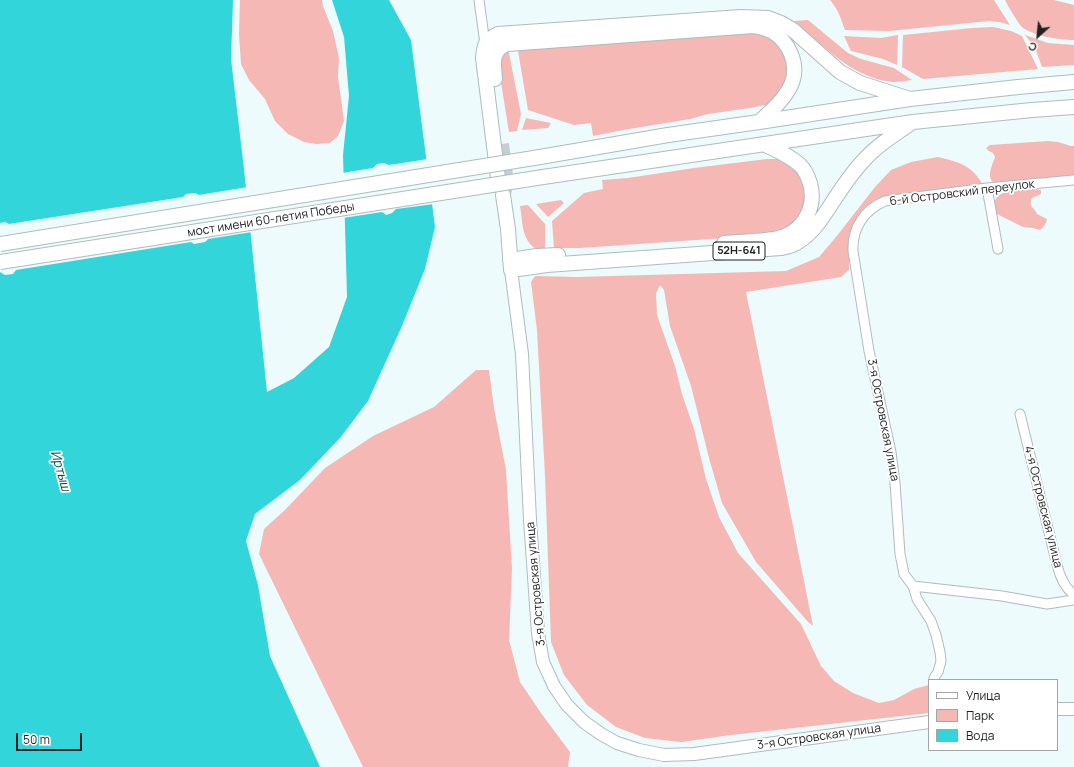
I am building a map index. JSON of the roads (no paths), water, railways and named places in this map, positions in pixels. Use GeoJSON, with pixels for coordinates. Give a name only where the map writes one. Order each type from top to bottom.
{"type":"FeatureCollection","features":[{"type":"Feature","properties":{"kind":"main road"},"geometry":{"type":"LineString","coordinates":[[511,265],[483,58],[485,44],[490,37],[498,34],[741,16],[768,18],[782,23],[793,30],[840,72],[860,83],[910,99]]}},
{"type":"Feature","properties":{"kind":"main road"},"geometry":{"type":"LineString","coordinates":[[502,144],[493,61],[498,50],[507,44],[753,26],[763,28],[780,37],[787,46],[792,56],[794,74],[792,83],[786,95],[776,107],[759,122]]}},
{"type":"Feature","properties":{"kind":"main road","name":"мост имени 60-летия Победы"},"geometry":{"type":"LineString","coordinates":[[0,244],[668,135],[910,99],[1018,86],[1074,82]]}},
{"type":"Feature","properties":{"kind":"main road","name":"мост имени 60-летия Победы"},"geometry":{"type":"LineString","coordinates":[[0,262],[543,177],[913,122],[1074,107]]}},
{"type":"Feature","properties":{"kind":"main road","name":"52Н-641"},"geometry":{"type":"LineString","coordinates":[[511,265],[547,265],[781,248],[790,246],[798,243],[815,227],[852,174],[866,158],[913,122]]}},
{"type":"Feature","properties":{"kind":"main road","name":"52Н-641"},"geometry":{"type":"LineString","coordinates":[[511,265],[537,256],[766,239],[783,236],[793,232],[801,225],[808,215],[812,202],[812,189],[808,176],[801,166],[785,154],[763,144]]}},
{"type":"Feature","properties":{"kind":"main road","name":"3-я Островская улица"},"geometry":{"type":"LineString","coordinates":[[511,265],[522,354],[538,633],[543,662],[554,686],[567,705],[584,722],[617,743],[639,750],[664,755],[694,754],[928,722]]}},
{"type":"Feature","properties":{"kind":"main road"},"geometry":{"type":"LineString","coordinates":[[1058,709],[1074,709]]}},
{"type":"Feature","properties":{"kind":"street"},"geometry":{"type":"LineString","coordinates":[[479,0],[485,44]]}},
{"type":"Feature","properties":{"kind":"street","name":"6-й Островский переулок"},"geometry":{"type":"LineString","coordinates":[[858,225],[866,214],[878,204],[885,201],[987,188],[1074,180]]}},
{"type":"Feature","properties":{"kind":"street"},"geometry":{"type":"LineString","coordinates":[[987,188],[998,249]]}},
{"type":"Feature","properties":{"kind":"street","name":"3-я Островская улица"},"geometry":{"type":"LineString","coordinates":[[858,225],[853,240],[853,251],[869,351],[891,452],[895,482],[900,554],[904,574],[913,586],[917,599],[931,621],[936,635],[941,661],[938,672],[934,678]]}},
{"type":"Feature","properties":{"kind":"street","name":"4-я Островская улица"},"geometry":{"type":"LineString","coordinates":[[1020,414],[1061,580],[1074,595]]}},
{"type":"Feature","properties":{"kind":"street"},"geometry":{"type":"LineString","coordinates":[[913,586],[1002,596],[1047,604],[1074,600]]}},
{"type":"Feature","properties":{"kind":"water","name":"Иртыш"},"geometry":{"type":"Polygon","coordinates":[[[0,0],[233,0],[231,59],[267,392],[294,378],[329,347],[347,297],[343,155],[349,96],[344,37],[332,0],[389,0],[411,40],[435,227],[425,269],[402,326],[368,401],[340,438],[300,480],[255,514],[246,541],[258,585],[270,656],[320,767],[0,767],[0,0]]]}},
{"type":"Feature","properties":{"kind":"tunnel"},"geometry":{"type":"LineString","coordinates":[[502,144],[507,183],[504,193]]}}]}
